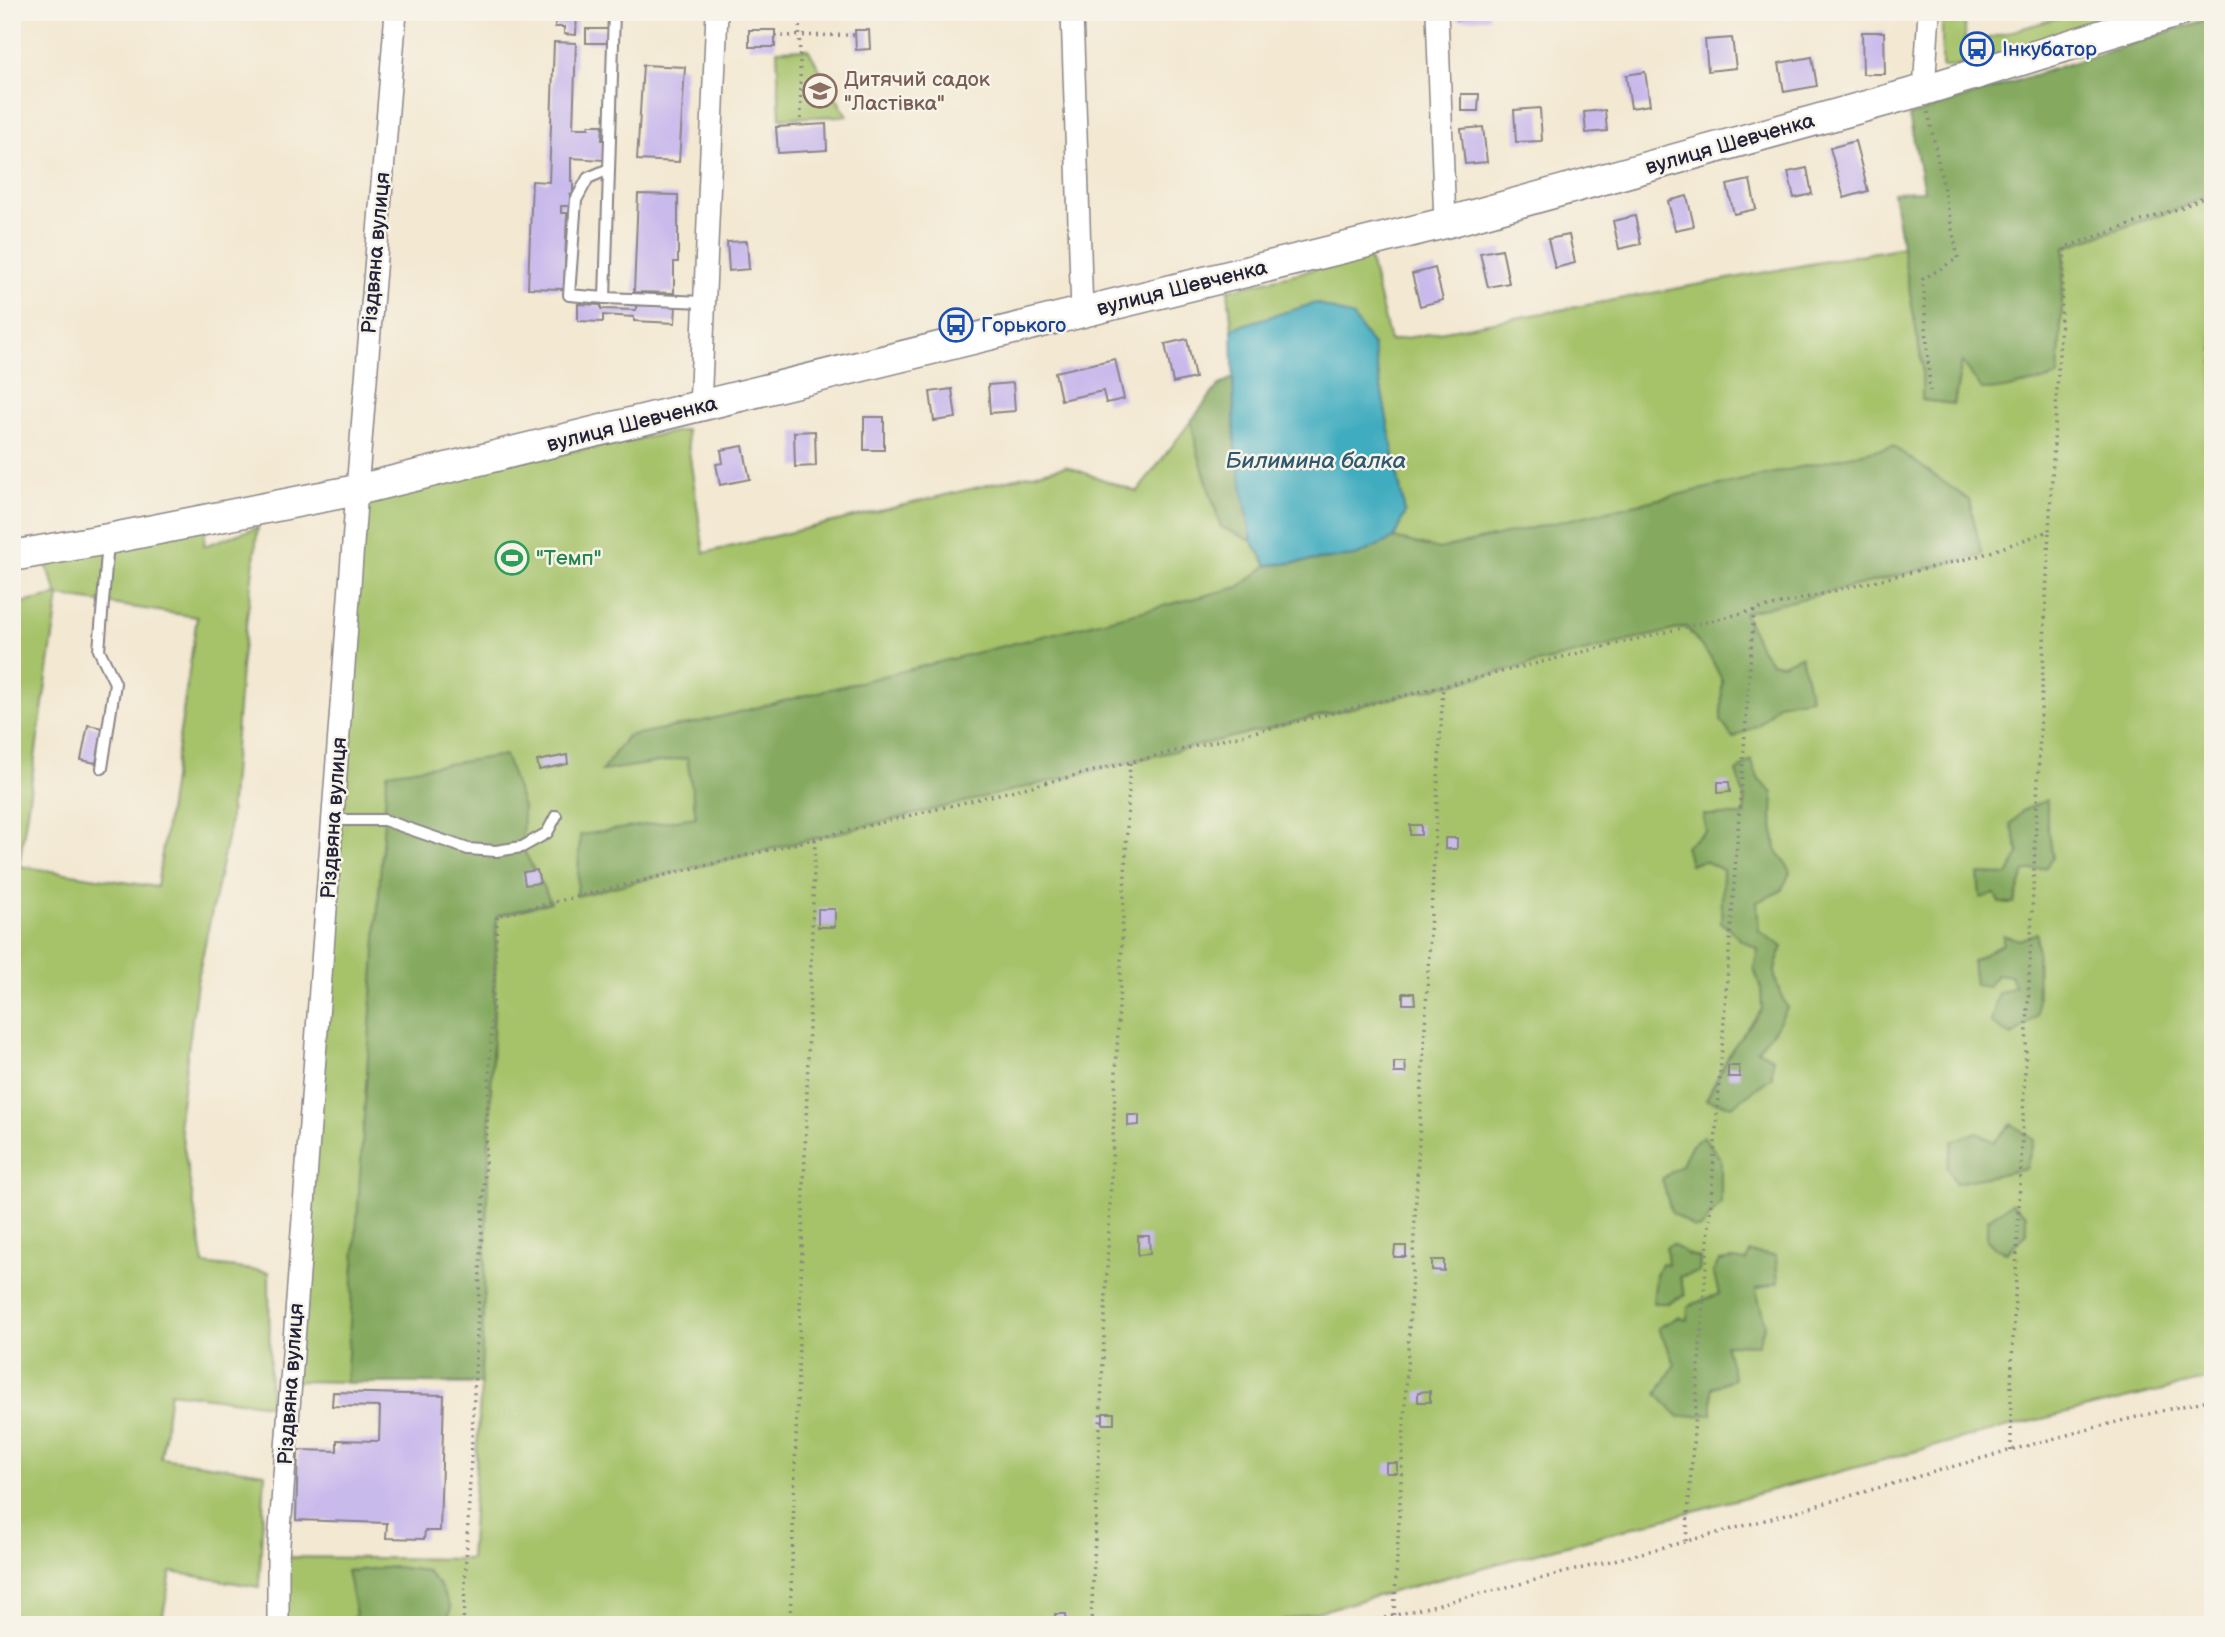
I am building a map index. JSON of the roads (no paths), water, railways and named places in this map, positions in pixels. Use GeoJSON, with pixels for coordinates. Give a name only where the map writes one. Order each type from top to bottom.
{"type":"FeatureCollection","features":[{"type":"Feature","properties":{"kind":"street","name":"Різдвяна вулиця"},"geometry":{"type":"LineString","coordinates":[[278,1625],[279,1543],[357,490],[396,12]]}},
{"type":"Feature","properties":{"kind":"street"},"geometry":{"type":"LineString","coordinates":[[700,408],[717,12]]}},
{"type":"Feature","properties":{"kind":"street"},"geometry":{"type":"LineString","coordinates":[[1072,12],[1082,313]]}},
{"type":"Feature","properties":{"kind":"street"},"geometry":{"type":"LineString","coordinates":[[1437,12],[1445,223]]}},
{"type":"Feature","properties":{"kind":"street"},"geometry":{"type":"LineString","coordinates":[[1924,90],[1929,12]]}},
{"type":"Feature","properties":{"kind":"street","name":"вулиця Шевченка"},"geometry":{"type":"LineString","coordinates":[[12,556],[357,490],[700,408],[1445,223],[1924,90],[2177,12]]}},
{"type":"Feature","properties":{"kind":"lane"},"geometry":{"type":"LineString","coordinates":[[605,298],[614,12]]}},
{"type":"Feature","properties":{"kind":"lane"},"geometry":{"type":"LineString","coordinates":[[609,169],[589,177],[576,200],[569,295],[704,302]]}},
{"type":"Feature","properties":{"kind":"lane"},"geometry":{"type":"LineString","coordinates":[[102,768],[115,683],[99,650],[108,539]]}},
{"type":"Feature","properties":{"kind":"lane"},"geometry":{"type":"LineString","coordinates":[[334,820],[384,820],[468,849],[496,851],[522,847],[547,833],[556,816]]}},
{"type":"Feature","properties":{"kind":"water","name":"Билимина балка"},"geometry":{"type":"Polygon","coordinates":[[[1316,303],[1353,317],[1373,346],[1405,513],[1394,538],[1356,556],[1267,565],[1252,541],[1235,444],[1232,328],[1316,303]]]}},
{"type":"Feature","properties":{"kind":"place","name":"Інкубатор"},"geometry":{"type":"Point","coordinates":[1977,49]}},
{"type":"Feature","properties":{"kind":"place","name":"Дитячий садок \"Ластівка\""},"geometry":{"type":"Point","coordinates":[820,91]}},
{"type":"Feature","properties":{"kind":"place","name":"Горького"},"geometry":{"type":"Point","coordinates":[956,325]}},
{"type":"Feature","properties":{"kind":"place","name":"\"Темп\""},"geometry":{"type":"Point","coordinates":[512,558]}}]}
